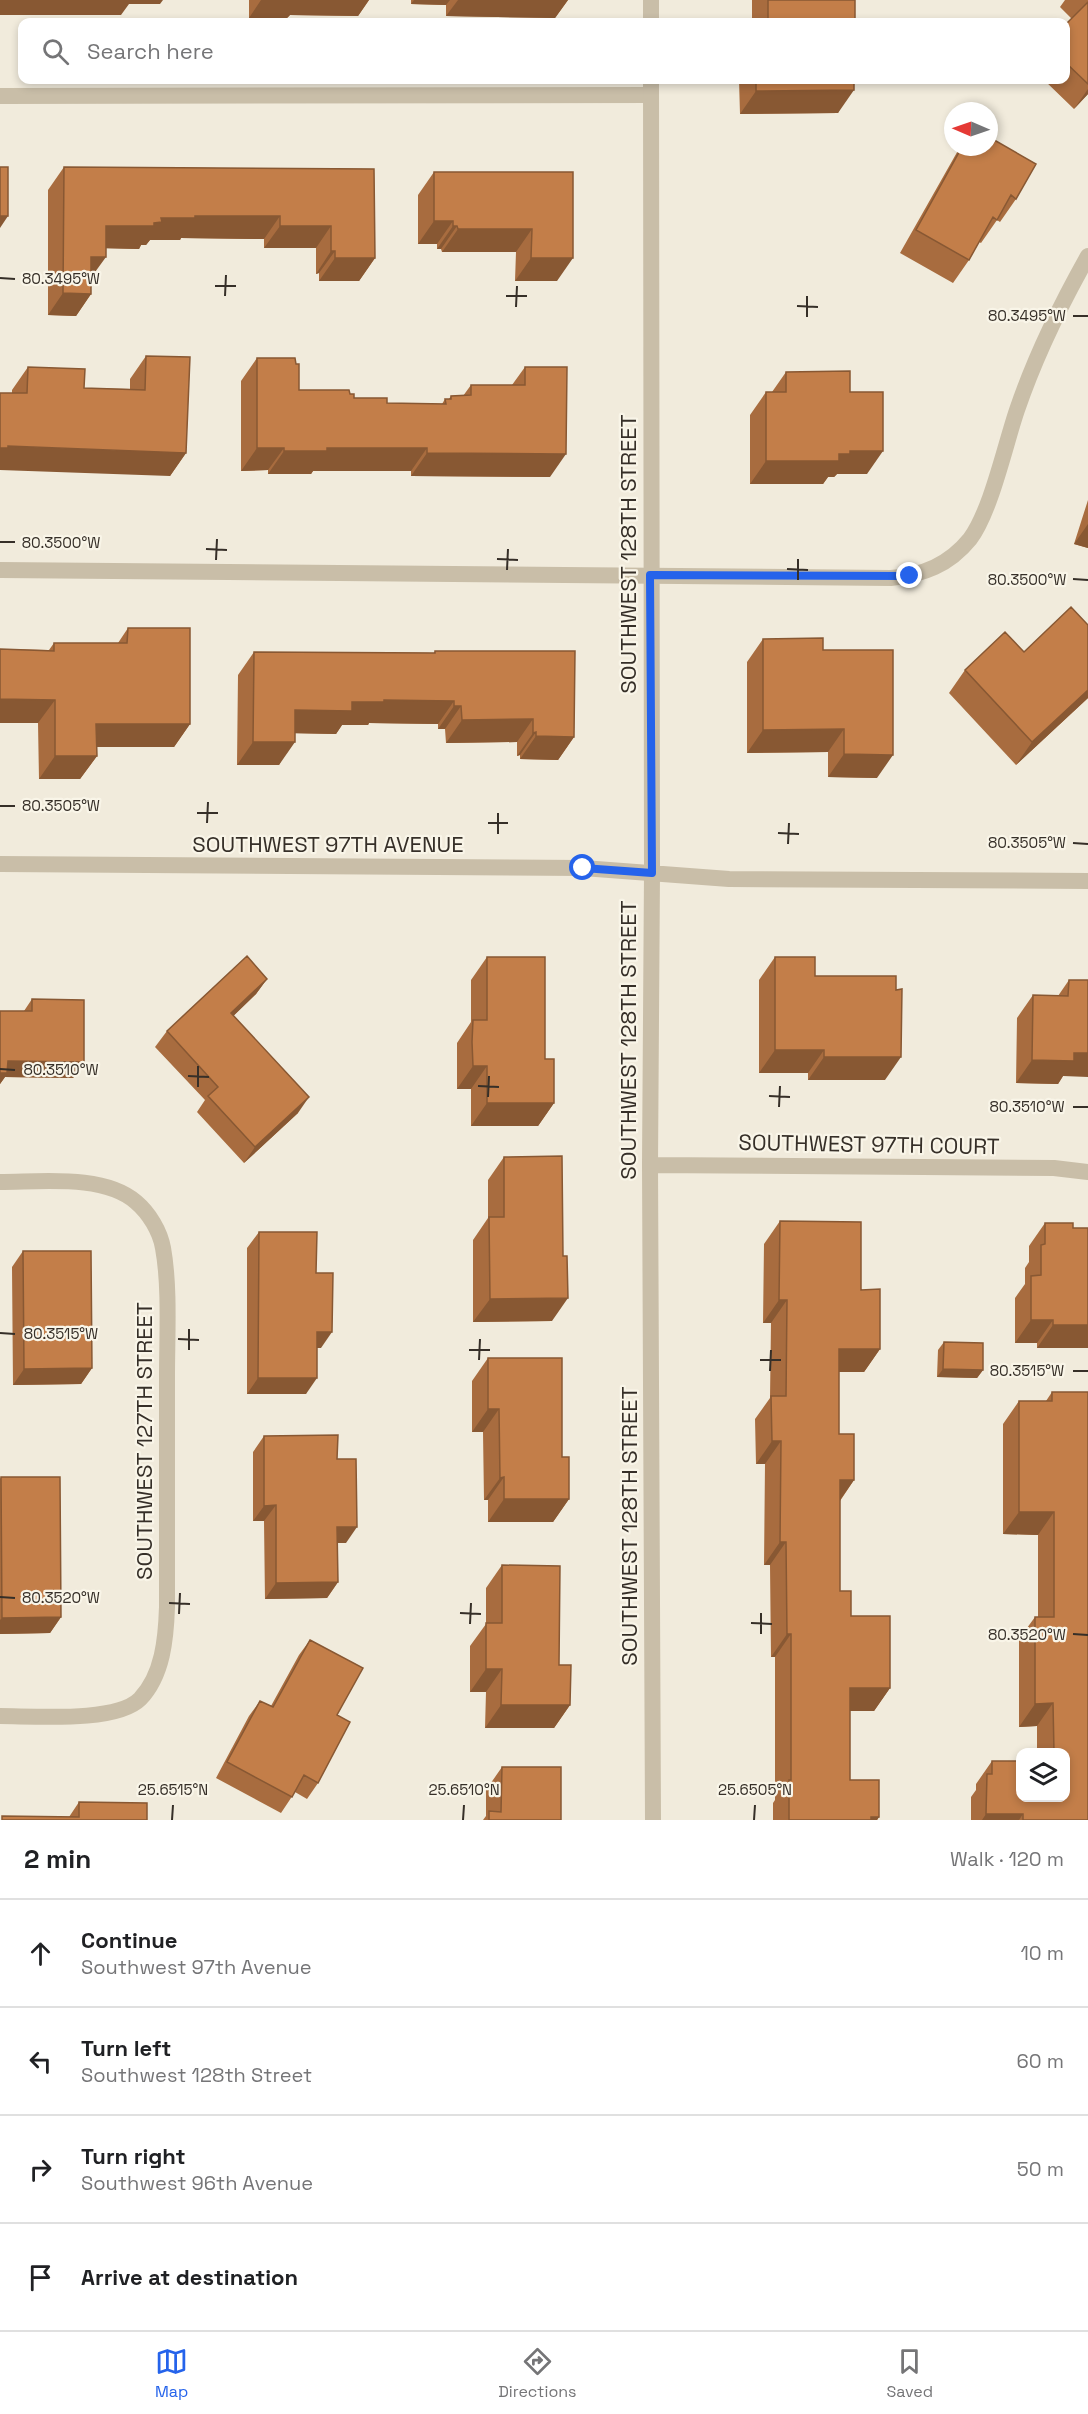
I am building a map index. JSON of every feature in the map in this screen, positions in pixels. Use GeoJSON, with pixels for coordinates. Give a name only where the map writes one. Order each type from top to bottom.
{"type":"FeatureCollection","features":[{"type":"Feature","properties":{"kind":"street"},"geometry":{"type":"LineString","coordinates":[[651,0],[651,18]]}},
{"type":"Feature","properties":{"kind":"street"},"geometry":{"type":"LineString","coordinates":[[0,96],[651,87]]}},
{"type":"Feature","properties":{"kind":"street","name":"SOUTHWEST 128TH STREET"},"geometry":{"type":"LineString","coordinates":[[651,87],[650,1165],[653,1820]]}},
{"type":"Feature","properties":{"kind":"street"},"geometry":{"type":"LineString","coordinates":[[0,570],[910,576],[942,564],[958,552],[971,537],[983,514],[1018,407],[1042,350],[1088,256]]}},
{"type":"Feature","properties":{"kind":"street","name":"SOUTHWEST 97TH AVENUE"},"geometry":{"type":"LineString","coordinates":[[0,864],[583,868],[729,879],[1088,881]]}},
{"type":"Feature","properties":{"kind":"street","name":"SOUTHWEST 97TH COURT"},"geometry":{"type":"LineString","coordinates":[[650,1165],[1054,1168],[1088,1172]]}},
{"type":"Feature","properties":{"kind":"street","name":"SOUTHWEST 127TH STREET"},"geometry":{"type":"LineString","coordinates":[[0,1182],[88,1183],[123,1192],[144,1210],[158,1232],[163,1248],[166,1301],[166,1632],[162,1656],[153,1678],[140,1698],[128,1707],[112,1713],[0,1716]]}},
{"type":"Feature","properties":{"kind":"building"},"geometry":{"type":"Polygon","coordinates":[[[768,0],[855,0],[855,18],[768,18],[768,0]]]}},
{"type":"Feature","properties":{"kind":"building"},"geometry":{"type":"Polygon","coordinates":[[[1088,2],[1088,84],[1070,67],[1070,20],[1088,2]]]}},
{"type":"Feature","properties":{"kind":"building"},"geometry":{"type":"Polygon","coordinates":[[[756,84],[854,84],[854,90],[756,91],[756,84]]]}},
{"type":"Feature","properties":{"kind":"building"},"geometry":{"type":"Polygon","coordinates":[[[998,142],[1036,164],[1016,199],[1011,195],[997,220],[993,217],[969,260],[916,230],[957,156],[998,156],[998,142]]]}},
{"type":"Feature","properties":{"kind":"building"},"geometry":{"type":"Polygon","coordinates":[[[0,167],[8,167],[8,216],[0,216],[0,167]]]}},
{"type":"Feature","properties":{"kind":"building"},"geometry":{"type":"Polygon","coordinates":[[[64,167],[374,169],[375,258],[335,258],[335,251],[331,251],[331,226],[280,226],[280,216],[161,218],[162,222],[154,223],[154,226],[106,226],[106,257],[91,257],[91,294],[63,293],[64,167]]]}},
{"type":"Feature","properties":{"kind":"building"},"geometry":{"type":"Polygon","coordinates":[[[434,172],[573,172],[573,258],[531,258],[532,229],[458,229],[457,226],[453,226],[453,221],[434,221],[434,172]]]}},
{"type":"Feature","properties":{"kind":"building"},"geometry":{"type":"Polygon","coordinates":[[[146,356],[190,357],[186,453],[8,446],[8,448],[0,448],[0,393],[27,393],[28,367],[85,369],[84,388],[145,390],[146,356]]]}},
{"type":"Feature","properties":{"kind":"building"},"geometry":{"type":"Polygon","coordinates":[[[257,358],[295,358],[296,364],[299,364],[299,390],[349,390],[350,394],[354,394],[354,398],[387,398],[387,403],[446,404],[445,399],[451,399],[451,396],[471,395],[471,385],[525,385],[525,367],[567,367],[566,454],[427,453],[427,448],[327,448],[327,451],[284,451],[284,448],[257,448],[257,358]]]}},
{"type":"Feature","properties":{"kind":"building"},"geometry":{"type":"Polygon","coordinates":[[[850,371],[850,392],[883,392],[883,451],[850,451],[850,454],[839,454],[839,461],[766,461],[766,392],[786,392],[786,372],[850,371]]]}},
{"type":"Feature","properties":{"kind":"building"},"geometry":{"type":"Polygon","coordinates":[[[1071,607],[1088,625],[1088,690],[1032,742],[965,670],[1005,632],[1024,652],[1071,607]]]}},
{"type":"Feature","properties":{"kind":"building"},"geometry":{"type":"Polygon","coordinates":[[[128,628],[190,628],[190,724],[96,724],[97,756],[55,756],[55,700],[0,699],[0,649],[54,651],[54,643],[127,643],[128,628]]]}},
{"type":"Feature","properties":{"kind":"building"},"geometry":{"type":"Polygon","coordinates":[[[823,638],[823,650],[893,650],[893,755],[844,754],[844,729],[763,730],[763,639],[823,638]]]}},
{"type":"Feature","properties":{"kind":"building"},"geometry":{"type":"Polygon","coordinates":[[[435,651],[575,651],[574,737],[536,736],[536,732],[533,733],[533,719],[462,720],[461,706],[454,706],[454,701],[384,700],[384,702],[352,702],[352,711],[295,710],[295,742],[253,742],[254,652],[435,653],[435,651]]]}},
{"type":"Feature","properties":{"kind":"building"},"geometry":{"type":"Polygon","coordinates":[[[247,956],[267,979],[231,1013],[309,1097],[255,1147],[208,1096],[218,1087],[167,1031],[247,956]]]}},
{"type":"Feature","properties":{"kind":"building"},"geometry":{"type":"Polygon","coordinates":[[[487,957],[545,957],[545,1059],[554,1059],[554,1103],[487,1103],[487,1066],[473,1066],[472,1042],[473,1020],[487,1020],[487,957]]]}},
{"type":"Feature","properties":{"kind":"building"},"geometry":{"type":"Polygon","coordinates":[[[775,957],[815,957],[815,976],[896,976],[896,990],[902,989],[901,1057],[824,1057],[824,1050],[775,1050],[775,957]]]}},
{"type":"Feature","properties":{"kind":"building"},"geometry":{"type":"Polygon","coordinates":[[[1069,980],[1088,980],[1088,1053],[1074,1053],[1074,1061],[1032,1060],[1033,995],[1068,996],[1069,980]]]}},
{"type":"Feature","properties":{"kind":"building"},"geometry":{"type":"Polygon","coordinates":[[[32,999],[84,1000],[84,1062],[8,1061],[7,1073],[0,1073],[0,1011],[32,1011],[32,999]]]}},
{"type":"Feature","properties":{"kind":"building"},"geometry":{"type":"Polygon","coordinates":[[[562,1156],[563,1256],[567,1256],[568,1298],[490,1299],[489,1217],[504,1217],[504,1157],[562,1156]]]}},
{"type":"Feature","properties":{"kind":"building"},"geometry":{"type":"Polygon","coordinates":[[[780,1221],[861,1222],[861,1290],[880,1289],[880,1349],[839,1349],[839,1434],[854,1434],[854,1480],[840,1480],[840,1591],[851,1591],[851,1616],[890,1616],[890,1688],[850,1688],[850,1780],[879,1780],[879,1817],[871,1817],[871,1820],[789,1820],[791,1634],[787,1634],[786,1542],[780,1542],[781,1441],[772,1441],[771,1396],[786,1396],[787,1300],[779,1300],[780,1221]]]}},
{"type":"Feature","properties":{"kind":"building"},"geometry":{"type":"Polygon","coordinates":[[[1045,1223],[1073,1223],[1073,1228],[1088,1228],[1088,1325],[1053,1325],[1053,1320],[1031,1320],[1031,1276],[1041,1275],[1041,1245],[1045,1244],[1045,1223]]]}},
{"type":"Feature","properties":{"kind":"building"},"geometry":{"type":"Polygon","coordinates":[[[259,1232],[317,1232],[316,1273],[333,1273],[332,1332],[317,1332],[317,1378],[258,1378],[259,1232]]]}},
{"type":"Feature","properties":{"kind":"building"},"geometry":{"type":"Polygon","coordinates":[[[23,1251],[91,1251],[92,1368],[24,1369],[23,1251]]]}},
{"type":"Feature","properties":{"kind":"building"},"geometry":{"type":"Polygon","coordinates":[[[944,1342],[983,1343],[983,1370],[943,1369],[944,1342]]]}},
{"type":"Feature","properties":{"kind":"building"},"geometry":{"type":"Polygon","coordinates":[[[488,1358],[562,1358],[562,1457],[569,1457],[569,1499],[504,1499],[504,1477],[500,1478],[499,1409],[488,1409],[488,1358]]]}},
{"type":"Feature","properties":{"kind":"building"},"geometry":{"type":"Polygon","coordinates":[[[1052,1392],[1088,1392],[1088,1820],[1023,1820],[1023,1814],[986,1814],[987,1774],[992,1774],[992,1761],[1016,1761],[1016,1802],[1070,1802],[1070,1748],[1054,1748],[1053,1703],[1035,1704],[1035,1617],[1054,1617],[1054,1512],[1019,1512],[1019,1401],[1052,1401],[1052,1392]]]}},
{"type":"Feature","properties":{"kind":"building"},"geometry":{"type":"Polygon","coordinates":[[[338,1435],[337,1459],[356,1459],[357,1527],[337,1527],[338,1582],[276,1583],[276,1505],[264,1506],[264,1436],[338,1435]]]}},
{"type":"Feature","properties":{"kind":"building"},"geometry":{"type":"Polygon","coordinates":[[[1,1477],[60,1477],[61,1617],[2,1618],[1,1477]]]}},
{"type":"Feature","properties":{"kind":"building"},"geometry":{"type":"Polygon","coordinates":[[[502,1565],[560,1566],[559,1665],[571,1665],[570,1705],[501,1705],[502,1669],[486,1669],[486,1623],[502,1623],[502,1565]]]}},
{"type":"Feature","properties":{"kind":"building"},"geometry":{"type":"Polygon","coordinates":[[[310,1640],[363,1668],[337,1715],[350,1722],[318,1783],[304,1775],[292,1797],[227,1762],[260,1701],[273,1707],[310,1640]]]}},
{"type":"Feature","properties":{"kind":"building"},"geometry":{"type":"Polygon","coordinates":[[[502,1767],[561,1767],[561,1820],[489,1820],[489,1811],[501,1812],[502,1767]]]}},
{"type":"Feature","properties":{"kind":"building"},"geometry":{"type":"Polygon","coordinates":[[[79,1802],[147,1803],[147,1820],[2,1820],[2,1816],[79,1817],[79,1802]]]}},
{"type":"Feature","properties":{"kind":"route"},"geometry":{"type":"LineString","coordinates":[[583,868],[652,873],[650,575],[891,578],[910,576]]}}]}
